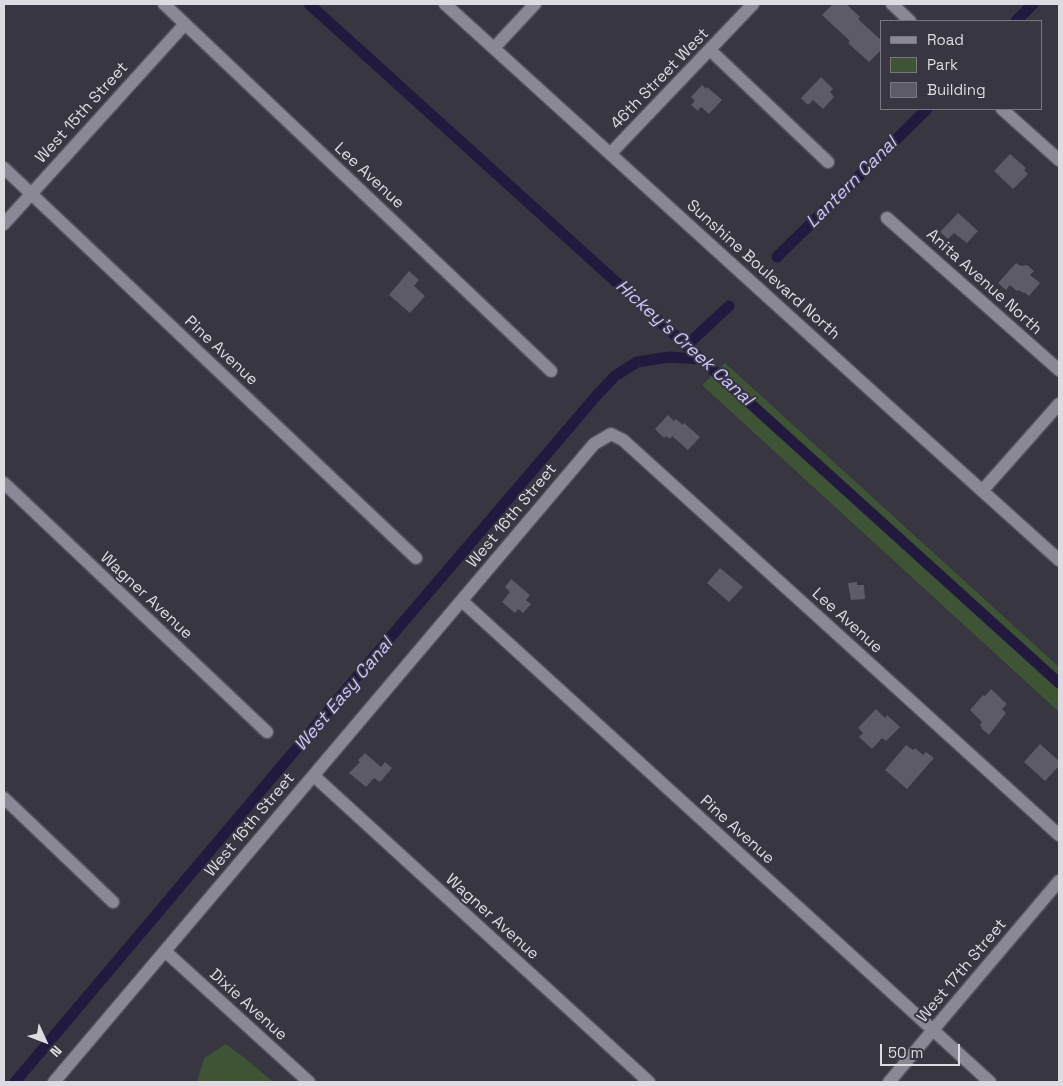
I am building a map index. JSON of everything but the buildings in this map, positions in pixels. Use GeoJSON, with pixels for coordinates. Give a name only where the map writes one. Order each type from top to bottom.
{"type":"FeatureCollection","features":[{"type":"Feature","properties":{"kind":"street","name":"Lee Avenue"},"geometry":{"type":"LineString","coordinates":[[164,4],[551,371]]}},
{"type":"Feature","properties":{"kind":"street","name":"Sunshine Boulevard North"},"geometry":{"type":"LineString","coordinates":[[445,4],[1059,560]]}},
{"type":"Feature","properties":{"kind":"street"},"geometry":{"type":"LineString","coordinates":[[494,48],[535,4]]}},
{"type":"Feature","properties":{"kind":"street","name":"46th Street West"},"geometry":{"type":"LineString","coordinates":[[610,154],[753,4]]}},
{"type":"Feature","properties":{"kind":"street"},"geometry":{"type":"LineString","coordinates":[[892,4],[909,20]]}},
{"type":"Feature","properties":{"kind":"street","name":"West 15th Street"},"geometry":{"type":"LineString","coordinates":[[4,224],[185,24]]}},
{"type":"Feature","properties":{"kind":"street"},"geometry":{"type":"LineString","coordinates":[[710,50],[828,162]]}},
{"type":"Feature","properties":{"kind":"street"},"geometry":{"type":"LineString","coordinates":[[1003,110],[1059,160]]}},
{"type":"Feature","properties":{"kind":"street","name":"Pine Avenue"},"geometry":{"type":"LineString","coordinates":[[4,168],[416,558]]}},
{"type":"Feature","properties":{"kind":"street","name":"Anita Avenue North"},"geometry":{"type":"LineString","coordinates":[[888,218],[1059,370]]}},
{"type":"Feature","properties":{"kind":"street"},"geometry":{"type":"LineString","coordinates":[[982,491],[1059,404]]}},
{"type":"Feature","properties":{"kind":"street","name":"Lee Avenue"},"geometry":{"type":"LineString","coordinates":[[611,434],[623,440],[1059,835]]}},
{"type":"Feature","properties":{"kind":"street","name":"West 16th Street"},"geometry":{"type":"LineString","coordinates":[[54,1082],[166,952],[248,852],[594,444],[611,434]]}},
{"type":"Feature","properties":{"kind":"street","name":"Wagner Avenue"},"geometry":{"type":"LineString","coordinates":[[4,483],[267,732]]}},
{"type":"Feature","properties":{"kind":"street","name":"Pine Avenue"},"geometry":{"type":"LineString","coordinates":[[462,601],[990,1082]]}},
{"type":"Feature","properties":{"kind":"street","name":"Wagner Avenue"},"geometry":{"type":"LineString","coordinates":[[314,776],[649,1082]]}},
{"type":"Feature","properties":{"kind":"street"},"geometry":{"type":"LineString","coordinates":[[4,798],[113,902]]}},
{"type":"Feature","properties":{"kind":"street","name":"West 17th Street"},"geometry":{"type":"LineString","coordinates":[[889,1082],[1059,881]]}},
{"type":"Feature","properties":{"kind":"street","name":"Dixie Avenue"},"geometry":{"type":"LineString","coordinates":[[166,952],[309,1082]]}},
{"type":"Feature","properties":{"kind":"green space"},"geometry":{"type":"Polygon","coordinates":[[[725,363],[1059,667],[1059,712],[702,385],[725,363]]]}},
{"type":"Feature","properties":{"kind":"green space"},"geometry":{"type":"Polygon","coordinates":[[[226,1044],[273,1082],[197,1082],[204,1058],[226,1044]]]}},
{"type":"Feature","properties":{"kind":"waterway","name":"Hickey's Creek Canal"},"geometry":{"type":"LineString","coordinates":[[309,4],[1059,683]]}},
{"type":"Feature","properties":{"kind":"waterway","name":"Lantern Canal"},"geometry":{"type":"LineString","coordinates":[[1017,20],[1033,4]]}},
{"type":"Feature","properties":{"kind":"waterway","name":"Lantern Canal"},"geometry":{"type":"LineString","coordinates":[[777,257],[926,110]]}},
{"type":"Feature","properties":{"kind":"waterway","name":"Lantern Canal"},"geometry":{"type":"LineString","coordinates":[[686,346],[729,306]]}},
{"type":"Feature","properties":{"kind":"waterway","name":"West Easy Canal"},"geometry":{"type":"LineString","coordinates":[[15,1082],[399,627],[615,376],[637,362],[669,357],[701,359]]}}]}
